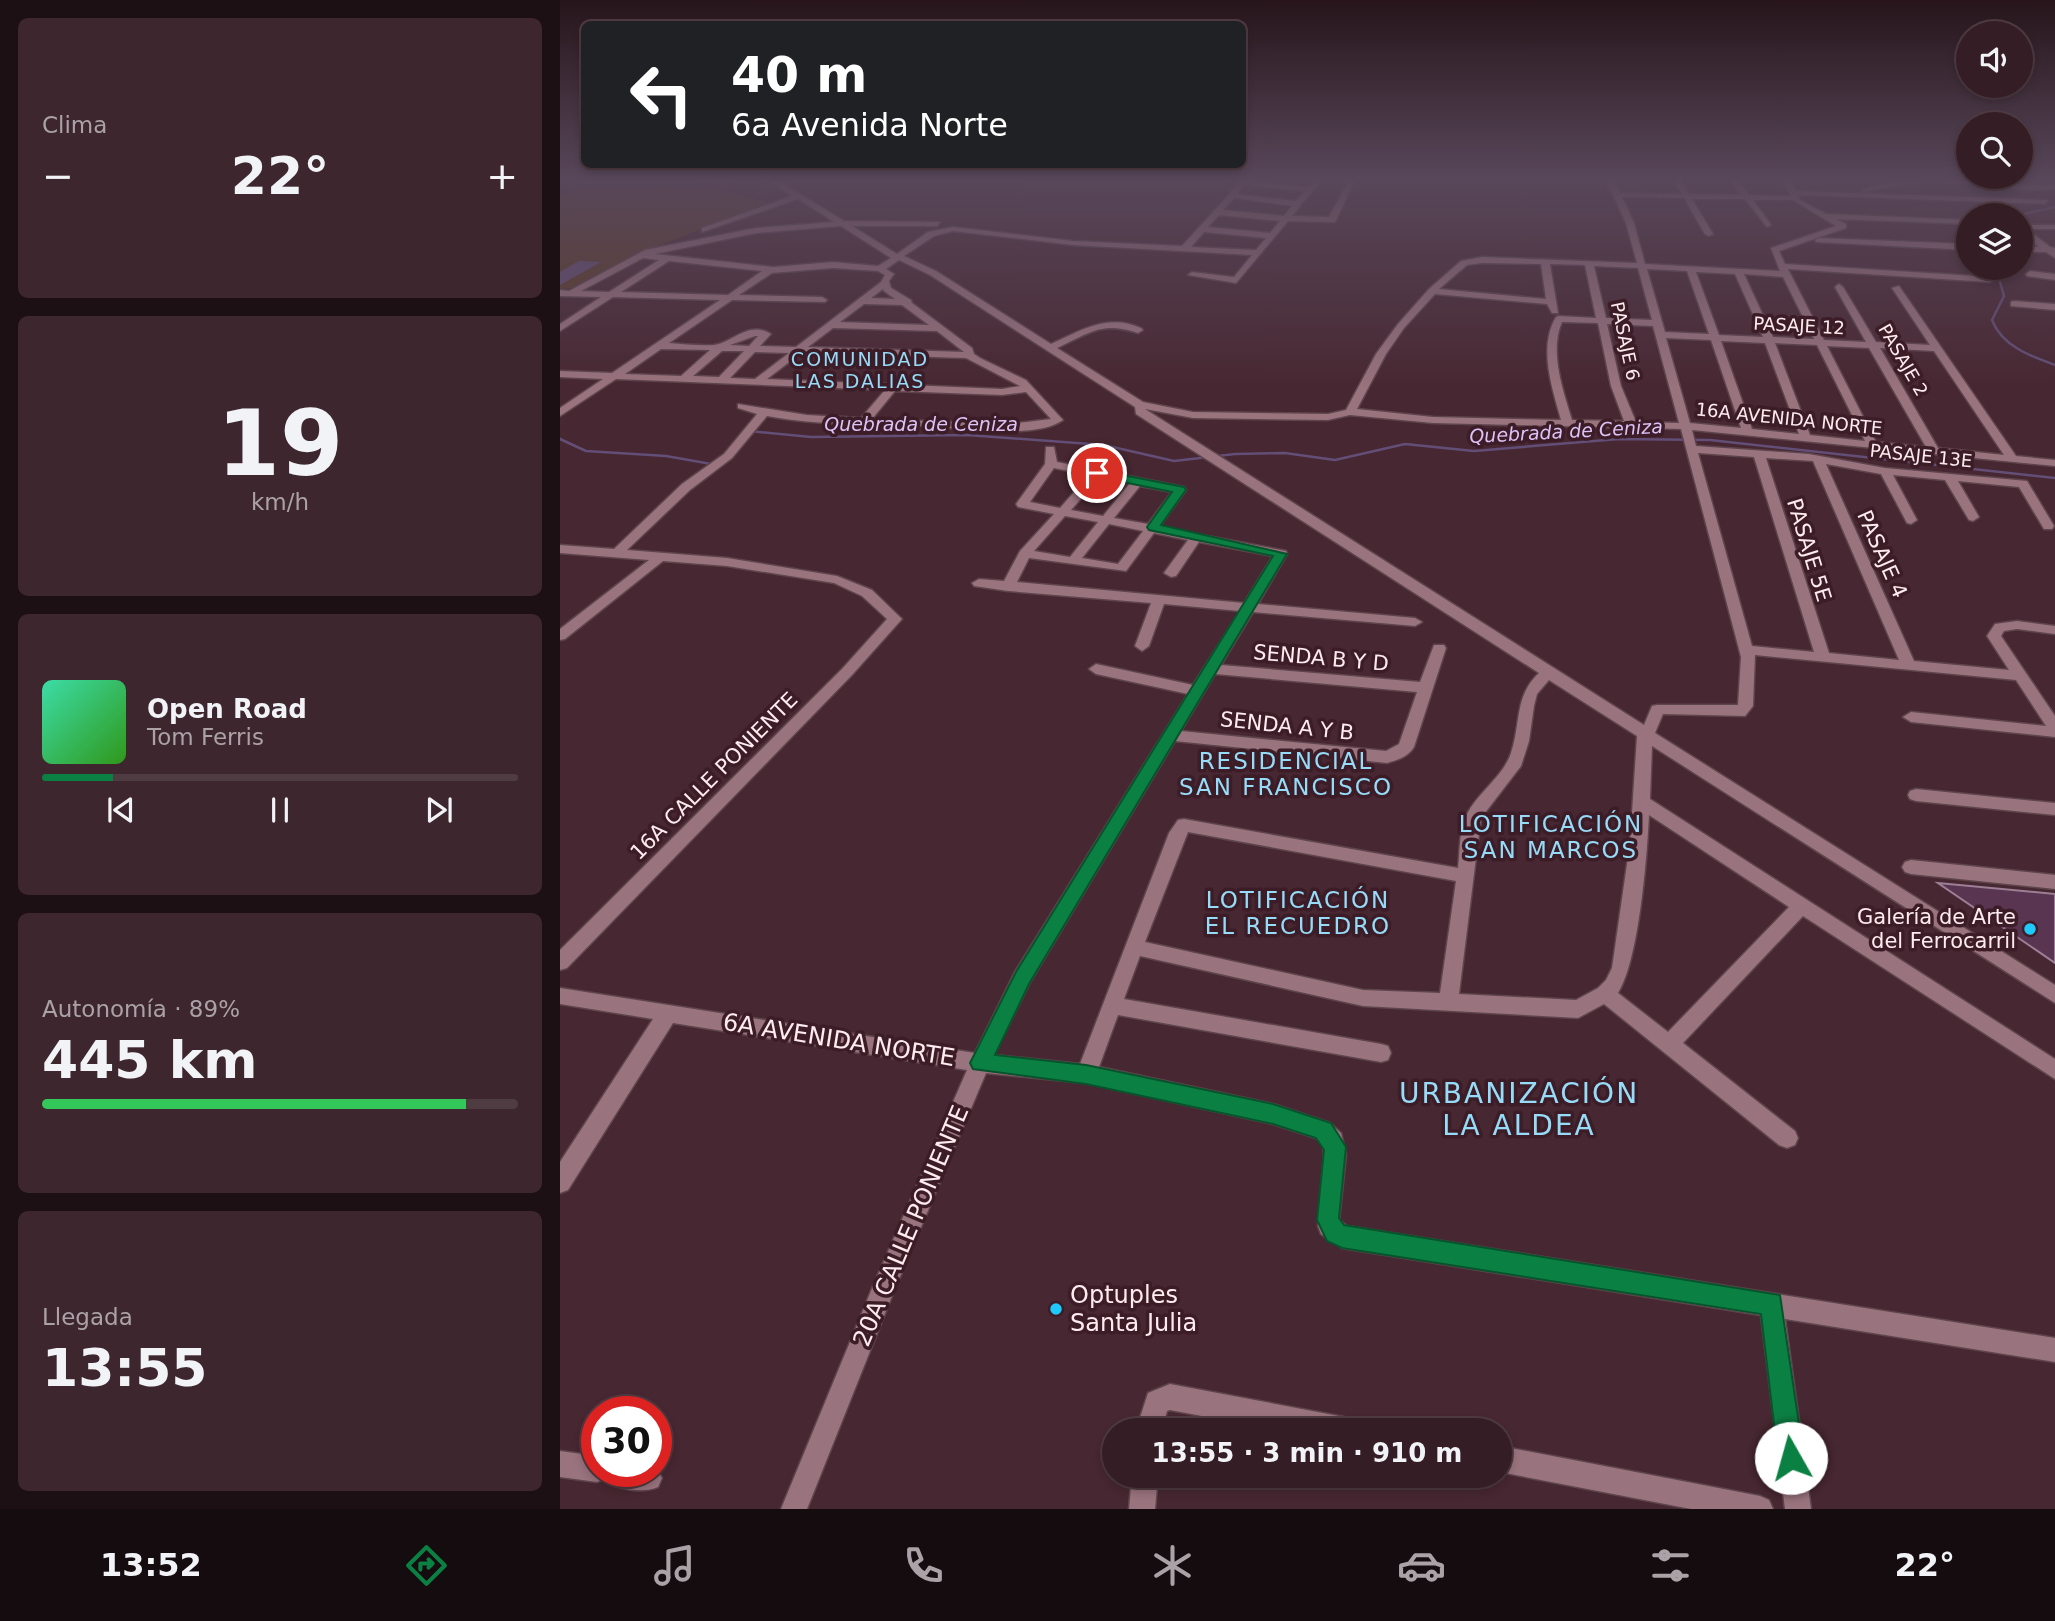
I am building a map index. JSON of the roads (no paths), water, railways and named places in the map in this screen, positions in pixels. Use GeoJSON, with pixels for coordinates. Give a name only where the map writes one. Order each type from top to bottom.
{"type":"FeatureCollection","features":[{"type":"Feature","properties":{"kind":"street"},"geometry":{"type":"LineString","coordinates":[[565,293],[658,248]]}},
{"type":"Feature","properties":{"kind":"street"},"geometry":{"type":"LineString","coordinates":[[640,255],[666,248]]}},
{"type":"Feature","properties":{"kind":"street"},"geometry":{"type":"LineString","coordinates":[[882,248],[933,273],[1140,405],[1140,412],[2055,995]]}},
{"type":"Feature","properties":{"kind":"street"},"geometry":{"type":"LineString","coordinates":[[880,269],[909,248]]}},
{"type":"Feature","properties":{"kind":"street"},"geometry":{"type":"LineString","coordinates":[[1191,248],[1259,253]]}},
{"type":"Feature","properties":{"kind":"street"},"geometry":{"type":"LineString","coordinates":[[1192,275],[1236,280],[1263,248]]}},
{"type":"Feature","properties":{"kind":"street"},"geometry":{"type":"LineString","coordinates":[[1135,947],[1363,998],[1578,1009],[1605,994],[1613,986],[1621,968],[1635,887],[1645,733],[1652,727],[1657,710],[1740,712],[1745,706],[1748,650],[1690,449],[1637,248]]}},
{"type":"Feature","properties":{"kind":"street"},"geometry":{"type":"LineString","coordinates":[[1780,248],[1774,250],[1783,270],[1873,446]]}},
{"type":"Feature","properties":{"kind":"street"},"geometry":{"type":"LineString","coordinates":[[2033,250],[2054,252]]}},
{"type":"Feature","properties":{"kind":"street"},"geometry":{"type":"LineString","coordinates":[[640,255],[770,270],[823,265],[880,269],[890,274],[885,283],[757,382]]}},
{"type":"Feature","properties":{"kind":"street"},"geometry":{"type":"LineString","coordinates":[[1211,257],[1252,261]]}},
{"type":"Feature","properties":{"kind":"street"},"geometry":{"type":"LineString","coordinates":[[560,328],[667,258]]}},
{"type":"Feature","properties":{"kind":"street"},"geometry":{"type":"LineString","coordinates":[[1350,412],[1381,355],[1432,291],[1458,267],[1475,260],[1956,278]]}},
{"type":"Feature","properties":{"kind":"street"},"geometry":{"type":"LineString","coordinates":[[1545,262],[1550,302],[1559,319],[1554,327],[1555,383],[1567,422]]}},
{"type":"Feature","properties":{"kind":"street","name":"PASAJE 6"},"geometry":{"type":"LineString","coordinates":[[1589,263],[1623,409],[1632,425]]}},
{"type":"Feature","properties":{"kind":"street"},"geometry":{"type":"LineString","coordinates":[[1690,268],[1748,433]]}},
{"type":"Feature","properties":{"kind":"street"},"geometry":{"type":"LineString","coordinates":[[560,413],[770,270]]}},
{"type":"Feature","properties":{"kind":"street"},"geometry":{"type":"LineString","coordinates":[[1738,270],[1769,340],[1806,439]]}},
{"type":"Feature","properties":{"kind":"street"},"geometry":{"type":"LineString","coordinates":[[2033,274],[2055,277]]}},
{"type":"Feature","properties":{"kind":"street"},"geometry":{"type":"LineString","coordinates":[[885,283],[887,289],[908,302],[969,350],[969,355]]}},
{"type":"Feature","properties":{"kind":"street","name":"PASAJE 2"},"geometry":{"type":"LineString","coordinates":[[1839,287],[1935,452]]}},
{"type":"Feature","properties":{"kind":"street"},"geometry":{"type":"LineString","coordinates":[[1896,288],[2013,459]]}},
{"type":"Feature","properties":{"kind":"street"},"geometry":{"type":"LineString","coordinates":[[1432,291],[1550,302]]}},
{"type":"Feature","properties":{"kind":"street"},"geometry":{"type":"LineString","coordinates":[[565,293],[822,300]]}},
{"type":"Feature","properties":{"kind":"street"},"geometry":{"type":"LineString","coordinates":[[862,301],[908,302]]}},
{"type":"Feature","properties":{"kind":"street"},"geometry":{"type":"LineString","coordinates":[[2014,304],[2055,307]]}},
{"type":"Feature","properties":{"kind":"street","name":"PASAJE 12"},"geometry":{"type":"LineString","coordinates":[[1559,319],[1604,321],[1716,337],[1936,348]]}},
{"type":"Feature","properties":{"kind":"street"},"geometry":{"type":"LineString","coordinates":[[1049,348],[1109,322],[1123,322],[1138,330]]}},
{"type":"Feature","properties":{"kind":"street"},"geometry":{"type":"LineString","coordinates":[[833,325],[941,328]]}},
{"type":"Feature","properties":{"kind":"street"},"geometry":{"type":"LineString","coordinates":[[685,378],[720,348],[748,331],[766,334],[722,380]]}},
{"type":"Feature","properties":{"kind":"street"},"geometry":{"type":"LineString","coordinates":[[659,346],[969,355],[984,367],[1018,378],[1058,420],[1017,426],[865,420],[762,414],[742,407]]}},
{"type":"Feature","properties":{"kind":"street"},"geometry":{"type":"LineString","coordinates":[[560,374],[1002,392],[1029,388]]}},
{"type":"Feature","properties":{"kind":"street"},"geometry":{"type":"LineString","coordinates":[[865,420],[893,387]]}},
{"type":"Feature","properties":{"kind":"street","name":"16A AVENIDA NORTE"},"geometry":{"type":"LineString","coordinates":[[1140,405],[1193,415],[1328,417],[1350,412],[1433,420],[1684,426],[2055,463]]}},
{"type":"Feature","properties":{"kind":"street"},"geometry":{"type":"LineString","coordinates":[[616,554],[686,487],[728,456],[762,414]]}},
{"type":"Feature","properties":{"kind":"street"},"geometry":{"type":"LineString","coordinates":[[1050,449],[1051,464],[1022,504],[1197,536],[1171,573]]}},
{"type":"Feature","properties":{"kind":"street","name":"PASAJE 13E"},"geometry":{"type":"LineString","coordinates":[[1690,449],[1818,458],[1885,471],[2024,484],[2048,526]]}},
{"type":"Feature","properties":{"kind":"street","name":"PASAJE 5E"},"geometry":{"type":"LineString","coordinates":[[1759,453],[1823,657]]}},
{"type":"Feature","properties":{"kind":"street","name":"PASAJE 4"},"geometry":{"type":"LineString","coordinates":[[1818,458],[1909,666]]}},
{"type":"Feature","properties":{"kind":"street"},"geometry":{"type":"LineString","coordinates":[[1025,554],[1121,568],[1180,490],[1051,464]]}},
{"type":"Feature","properties":{"kind":"street"},"geometry":{"type":"LineString","coordinates":[[1885,471],[1911,520]]}},
{"type":"Feature","properties":{"kind":"street"},"geometry":{"type":"LineString","coordinates":[[1008,587],[1025,554],[1097,473]]}},
{"type":"Feature","properties":{"kind":"street"},"geometry":{"type":"LineString","coordinates":[[1950,477],[1973,517]]}},
{"type":"Feature","properties":{"kind":"street"},"geometry":{"type":"LineString","coordinates":[[1072,562],[1137,482]]}},
{"type":"Feature","properties":{"kind":"street","name":"20A CALLE PONIENTE"},"geometry":{"type":"LineString","coordinates":[[794,1509],[881,1294],[980,1063],[1022,978],[1213,669],[1280,554],[1197,536]]}},
{"type":"Feature","properties":{"kind":"street"},"geometry":{"type":"LineString","coordinates":[[560,549],[659,558]]}},
{"type":"Feature","properties":{"kind":"street"},"geometry":{"type":"LineString","coordinates":[[560,636],[659,558]]}},
{"type":"Feature","properties":{"kind":"street","name":"16A CALLE PONIENTE"},"geometry":{"type":"LineString","coordinates":[[560,962],[847,672],[895,619],[867,593],[837,580],[727,562],[659,558]]}},
{"type":"Feature","properties":{"kind":"street"},"geometry":{"type":"LineString","coordinates":[[979,583],[1415,622]]}},
{"type":"Feature","properties":{"kind":"street"},"geometry":{"type":"LineString","coordinates":[[1142,646],[1159,600]]}},
{"type":"Feature","properties":{"kind":"street"},"geometry":{"type":"LineString","coordinates":[[2055,630],[2017,625],[1995,630],[1994,636],[2055,730]]}},
{"type":"Feature","properties":{"kind":"street"},"geometry":{"type":"LineString","coordinates":[[1426,688],[1439,648]]}},
{"type":"Feature","properties":{"kind":"street"},"geometry":{"type":"LineString","coordinates":[[1748,650],[2020,676]]}},
{"type":"Feature","properties":{"kind":"street"},"geometry":{"type":"LineString","coordinates":[[1096,669],[1199,691]]}},
{"type":"Feature","properties":{"kind":"street","name":"SENDA B Y D"},"geometry":{"type":"LineString","coordinates":[[1213,669],[1426,688]]}},
{"type":"Feature","properties":{"kind":"street"},"geometry":{"type":"LineString","coordinates":[[1448,1002],[1474,818],[1485,798],[1513,766],[1529,690],[1548,673]]}},
{"type":"Feature","properties":{"kind":"street","name":"SENDA A Y B"},"geometry":{"type":"LineString","coordinates":[[1171,735],[1387,757],[1406,747],[1426,688]]}},
{"type":"Feature","properties":{"kind":"street"},"geometry":{"type":"LineString","coordinates":[[1911,717],[2055,730]]}},
{"type":"Feature","properties":{"kind":"street"},"geometry":{"type":"LineString","coordinates":[[1916,795],[2055,809]]}},
{"type":"Feature","properties":{"kind":"street"},"geometry":{"type":"LineString","coordinates":[[1640,802],[2055,1070]]}},
{"type":"Feature","properties":{"kind":"street"},"geometry":{"type":"LineString","coordinates":[[1086,1074],[1177,833],[1184,825],[1465,876]]}},
{"type":"Feature","properties":{"kind":"street"},"geometry":{"type":"LineString","coordinates":[[1911,867],[2055,882]]}},
{"type":"Feature","properties":{"kind":"street"},"geometry":{"type":"LineString","coordinates":[[1668,1045],[1803,905]]}},
{"type":"Feature","properties":{"kind":"street"},"geometry":{"type":"LineString","coordinates":[[1605,994],[1787,1138]]}},
{"type":"Feature","properties":{"kind":"street","name":"6A AVENIDA NORTE"},"geometry":{"type":"LineString","coordinates":[[560,996],[980,1063],[1086,1074],[1273,1114],[1323,1130],[1335,1147],[1328,1220],[1335,1233],[1342,1237],[2055,1350]]}},
{"type":"Feature","properties":{"kind":"street"},"geometry":{"type":"LineString","coordinates":[[1113,1006],[1381,1053]]}},
{"type":"Feature","properties":{"kind":"street"},"geometry":{"type":"LineString","coordinates":[[560,1182],[668,1013]]}},
{"type":"Feature","properties":{"kind":"street"},"geometry":{"type":"LineString","coordinates":[[1771,1304],[1798,1509]]}},
{"type":"Feature","properties":{"kind":"street"},"geometry":{"type":"LineString","coordinates":[[1152,1418],[1157,1402],[1170,1397],[1281,1418]]}},
{"type":"Feature","properties":{"kind":"street"},"geometry":{"type":"LineString","coordinates":[[1512,1461],[1760,1509]]}},
{"type":"Feature","properties":{"kind":"street"},"geometry":{"type":"LineString","coordinates":[[560,1464],[581,1467]]}},
{"type":"Feature","properties":{"kind":"street"},"geometry":{"type":"LineString","coordinates":[[1142,1509],[1144,1488]]}},
{"type":"Feature","properties":{"kind":"waterway"},"geometry":{"type":"LineString","coordinates":[[1999,280],[2004,296],[1992,320],[1997,329],[2018,349],[2055,365]]}},
{"type":"Feature","properties":{"kind":"waterway","name":"Quebrada de Ceniza"},"geometry":{"type":"LineString","coordinates":[[749,431],[811,437],[967,435],[1104,445],[1174,461],[1235,454],[1285,453],[1335,460],[1405,444],[1474,451],[1619,439],[1710,440],[2055,478]]}},
{"type":"Feature","properties":{"kind":"waterway","name":"Quebrada de Ceniza"},"geometry":{"type":"LineString","coordinates":[[560,439],[586,451],[666,456],[717,465]]}},
{"type":"Feature","properties":{"kind":"place","name":"Galería de Arte del Ferrocarril"},"geometry":{"type":"Point","coordinates":[2030,929]}},
{"type":"Feature","properties":{"kind":"place","name":"Optuples Santa Julia"},"geometry":{"type":"Point","coordinates":[1056,1309]}},
{"type":"Feature","properties":{"kind":"district","name":"COMUNIDAD LAS DALIAS"},"geometry":{"type":"Point","coordinates":[860,370]}},
{"type":"Feature","properties":{"kind":"district","name":"RESIDENCIAL SAN FRANCISCO"},"geometry":{"type":"Point","coordinates":[1286,774]}},
{"type":"Feature","properties":{"kind":"district","name":"LOTIFICACIÓN SAN MARCOS"},"geometry":{"type":"Point","coordinates":[1551,837]}},
{"type":"Feature","properties":{"kind":"district","name":"LOTIFICACIÓN EL RECUEDRO"},"geometry":{"type":"Point","coordinates":[1298,913]}},
{"type":"Feature","properties":{"kind":"district","name":"URBANIZACIÓN LA ALDEA"},"geometry":{"type":"Point","coordinates":[1519,1109]}}]}
